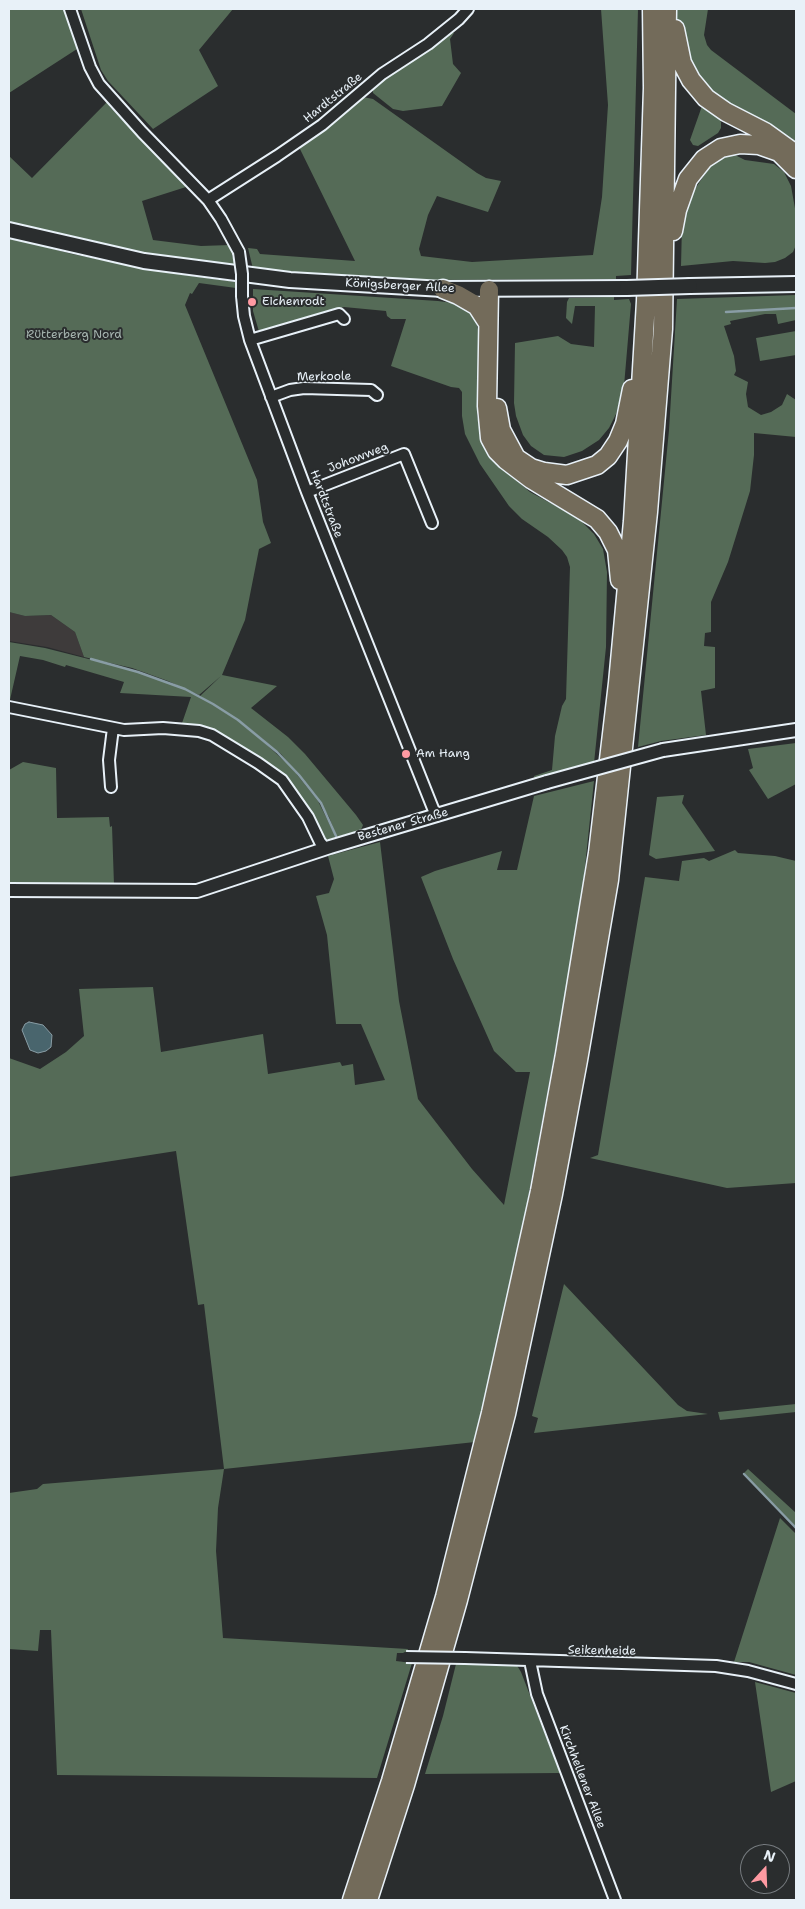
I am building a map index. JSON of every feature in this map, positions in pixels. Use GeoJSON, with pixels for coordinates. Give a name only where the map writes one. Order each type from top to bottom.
{"type":"FeatureCollection","features":[{"type":"Feature","properties":{"kind":"highway"},"geometry":{"type":"LineString","coordinates":[[352,1900],[391,1781],[444,1597],[491,1413],[540,1192],[598,854],[618,683],[633,521],[646,302],[653,88],[652,9]]}},
{"type":"Feature","properties":{"kind":"highway"},"geometry":{"type":"LineString","coordinates":[[368,1900],[405,1785],[458,1600],[506,1414],[553,1194],[577,1069],[609,880],[648,512],[663,329],[667,9]]}},
{"type":"Feature","properties":{"kind":"highway"},"geometry":{"type":"LineString","coordinates":[[674,9],[677,46],[682,63],[691,80],[706,98],[726,112],[772,136],[796,155]]}},
{"type":"Feature","properties":{"kind":"highway"},"geometry":{"type":"LineString","coordinates":[[663,329],[668,304],[671,243],[677,210],[688,179],[697,167],[704,159],[721,148],[740,144],[759,145],[779,152],[796,169]]}},
{"type":"Feature","properties":{"kind":"highway"},"geometry":{"type":"LineString","coordinates":[[443,289],[458,294],[477,306],[488,323]]}},
{"type":"Feature","properties":{"kind":"highway"},"geometry":{"type":"LineString","coordinates":[[495,290],[497,319],[497,409],[501,430],[516,458],[531,468],[567,475],[597,466],[608,456],[618,442],[625,424],[635,373],[639,314],[646,302]]}},
{"type":"Feature","properties":{"kind":"highway"},"geometry":{"type":"LineString","coordinates":[[495,290],[488,323],[487,406],[490,438],[497,451],[531,479],[597,520],[608,532],[616,550],[620,576],[614,667],[618,683]]}},
{"type":"Feature","properties":{"kind":"main road","name":"Königsberger Allee"},"geometry":{"type":"LineString","coordinates":[[9,230],[144,262],[290,280],[443,289],[495,290],[796,284]]}},
{"type":"Feature","properties":{"kind":"street","name":"Hardtstraße"},"geometry":{"type":"LineString","coordinates":[[70,9],[90,67],[99,84],[142,132],[208,200],[239,252],[244,316],[250,340],[436,816]]}},
{"type":"Feature","properties":{"kind":"street","name":"Hardtstraße"},"geometry":{"type":"LineString","coordinates":[[208,200],[322,125],[382,74],[428,44],[458,20],[468,9]]}},
{"type":"Feature","properties":{"kind":"street"},"geometry":{"type":"LineString","coordinates":[[250,340],[339,314],[344,319]]}},
{"type":"Feature","properties":{"kind":"street","name":"Merkoole"},"geometry":{"type":"LineString","coordinates":[[272,398],[290,390],[304,388],[371,390],[376,395]]}},
{"type":"Feature","properties":{"kind":"street","name":"Johowweg"},"geometry":{"type":"LineString","coordinates":[[308,492],[404,454],[432,523]]}},
{"type":"Feature","properties":{"kind":"street"},"geometry":{"type":"LineString","coordinates":[[9,707],[124,730],[163,728],[199,731],[212,735],[282,780],[308,817],[320,842],[327,847]]}},
{"type":"Feature","properties":{"kind":"street"},"geometry":{"type":"LineString","coordinates":[[111,787],[109,760],[113,728]]}},
{"type":"Feature","properties":{"kind":"street","name":"Bestener Straße"},"geometry":{"type":"LineString","coordinates":[[9,890],[198,891],[327,847],[663,750],[796,730]]}},
{"type":"Feature","properties":{"kind":"street","name":"Seikenheide"},"geometry":{"type":"LineString","coordinates":[[406,1657],[716,1666],[748,1671],[796,1684]]}},
{"type":"Feature","properties":{"kind":"street","name":"Kirchhellener Allee"},"geometry":{"type":"LineString","coordinates":[[530,1661],[537,1694],[616,1900]]}},
{"type":"Feature","properties":{"kind":"shaded area"},"geometry":{"type":"Polygon","coordinates":[[[9,612],[25,616],[51,615],[75,632],[84,657],[47,647],[9,641],[9,612]]]}},
{"type":"Feature","properties":{"kind":"green space"},"geometry":{"type":"Polygon","coordinates":[[[9,9],[64,9],[77,49],[9,93],[9,9]]]}},
{"type":"Feature","properties":{"kind":"green space"},"geometry":{"type":"Polygon","coordinates":[[[81,9],[233,9],[199,50],[218,86],[153,129],[108,81],[101,70],[81,9]]]}},
{"type":"Feature","properties":{"kind":"green space"},"geometry":{"type":"Polygon","coordinates":[[[601,9],[638,9],[631,275],[616,276],[616,279],[426,280],[324,276],[253,269],[248,248],[257,249],[260,254],[355,261],[299,147],[330,126],[363,97],[373,99],[477,173],[486,178],[501,181],[488,212],[437,196],[428,215],[419,249],[421,256],[472,262],[593,255],[602,197],[608,105],[601,9]]]}},
{"type":"Feature","properties":{"kind":"green space"},"geometry":{"type":"Polygon","coordinates":[[[676,9],[708,9],[704,35],[707,45],[711,50],[796,114],[796,149],[701,87],[677,29],[676,9]]]}},
{"type":"Feature","properties":{"kind":"green space"},"geometry":{"type":"Polygon","coordinates":[[[451,32],[454,33],[450,39],[453,64],[461,73],[442,106],[403,111],[393,109],[373,93],[373,88],[451,32]]]}},
{"type":"Feature","properties":{"kind":"green space"},"geometry":{"type":"Polygon","coordinates":[[[107,102],[186,187],[142,201],[153,240],[201,246],[230,245],[235,267],[158,256],[93,243],[9,222],[9,156],[32,178],[107,102]]]}},
{"type":"Feature","properties":{"kind":"green space"},"geometry":{"type":"Polygon","coordinates":[[[702,106],[718,117],[721,122],[721,128],[718,133],[698,146],[693,145],[690,140],[702,106]]]}},
{"type":"Feature","properties":{"kind":"green space"},"geometry":{"type":"Polygon","coordinates":[[[728,155],[735,155],[745,160],[774,164],[784,172],[791,186],[796,214],[796,245],[793,252],[775,262],[733,261],[681,266],[682,225],[691,195],[711,165],[728,155]]]}},
{"type":"Feature","properties":{"kind":"green space","name":"Rütterberg Nord"},"geometry":{"type":"Polygon","coordinates":[[[9,237],[72,254],[164,272],[236,282],[236,288],[199,283],[192,294],[190,293],[185,305],[257,480],[263,522],[271,543],[259,549],[245,620],[222,675],[277,686],[251,708],[288,737],[305,754],[356,815],[363,825],[361,830],[337,837],[329,817],[316,795],[281,754],[243,723],[200,696],[221,676],[199,695],[132,668],[84,657],[75,632],[51,615],[25,616],[9,612],[9,237]]]}},
{"type":"Feature","properties":{"kind":"green space"},"geometry":{"type":"Polygon","coordinates":[[[253,289],[438,301],[460,304],[475,314],[479,335],[477,415],[482,438],[496,461],[509,474],[530,492],[578,518],[594,534],[603,549],[607,572],[606,647],[594,763],[535,781],[534,776],[552,770],[555,736],[562,706],[566,699],[570,567],[567,557],[562,550],[548,537],[522,519],[509,506],[480,464],[465,434],[462,416],[462,392],[459,388],[451,387],[391,366],[406,319],[391,319],[387,316],[386,311],[344,307],[260,335],[253,311],[253,289]]]}},
{"type":"Feature","properties":{"kind":"green space"},"geometry":{"type":"Polygon","coordinates":[[[796,295],[796,320],[778,324],[776,314],[765,314],[730,321],[731,324],[724,326],[734,356],[736,371],[734,375],[748,382],[746,394],[748,407],[761,415],[771,412],[782,405],[787,394],[796,400],[796,437],[754,433],[754,455],[750,491],[728,562],[711,602],[711,632],[705,633],[704,646],[715,647],[715,688],[701,691],[706,735],[661,741],[638,747],[669,430],[677,299],[796,295]]]}},
{"type":"Feature","properties":{"kind":"green space"},"geometry":{"type":"Polygon","coordinates":[[[614,297],[614,300],[629,299],[631,304],[624,386],[616,414],[609,428],[599,440],[582,451],[564,457],[544,455],[531,446],[523,435],[516,416],[514,403],[515,343],[558,336],[571,344],[594,347],[595,306],[575,306],[572,324],[566,318],[567,302],[569,298],[614,297]]]}},
{"type":"Feature","properties":{"kind":"green space"},"geometry":{"type":"Polygon","coordinates":[[[796,331],[796,355],[760,361],[756,338],[796,331]]]}},
{"type":"Feature","properties":{"kind":"green space"},"geometry":{"type":"Polygon","coordinates":[[[9,642],[45,648],[132,670],[184,689],[211,703],[247,727],[291,767],[318,801],[336,837],[327,840],[321,835],[277,771],[181,726],[191,697],[120,693],[124,682],[66,665],[65,667],[43,660],[20,656],[9,704],[9,642]]]}},
{"type":"Feature","properties":{"kind":"green space"},"geometry":{"type":"Polygon","coordinates":[[[796,743],[796,784],[768,799],[749,770],[753,768],[748,749],[796,743]]]}},
{"type":"Feature","properties":{"kind":"green space"},"geometry":{"type":"Polygon","coordinates":[[[23,762],[56,768],[57,818],[109,817],[110,827],[112,826],[114,885],[9,887],[9,770],[23,762]]]}},
{"type":"Feature","properties":{"kind":"green space"},"geometry":{"type":"Polygon","coordinates":[[[594,781],[580,914],[520,1242],[475,1442],[224,1469],[204,1304],[198,1305],[176,1151],[9,1177],[9,1058],[40,1069],[66,1052],[84,1036],[79,989],[153,987],[161,1052],[263,1034],[268,1074],[340,1062],[342,1066],[353,1064],[355,1085],[385,1080],[361,1024],[336,1024],[327,935],[316,896],[329,893],[334,879],[328,856],[380,842],[399,1001],[418,1099],[472,1169],[504,1205],[530,1072],[516,1072],[494,1051],[453,959],[421,877],[502,851],[497,870],[517,870],[534,796],[594,781]]]}},
{"type":"Feature","properties":{"kind":"green space"},"geometry":{"type":"Polygon","coordinates":[[[684,795],[682,803],[715,851],[656,859],[649,855],[657,797],[684,795]]]}},
{"type":"Feature","properties":{"kind":"green space"},"geometry":{"type":"Polygon","coordinates":[[[735,850],[738,853],[775,856],[796,861],[796,1183],[727,1188],[590,1158],[598,1155],[645,877],[679,881],[682,861],[704,858],[709,861],[735,850]]]}},
{"type":"Feature","properties":{"kind":"green space"},"geometry":{"type":"Polygon","coordinates":[[[564,1284],[678,1405],[687,1411],[708,1414],[534,1433],[538,1418],[532,1416],[564,1284]]]}},
{"type":"Feature","properties":{"kind":"green space"},"geometry":{"type":"Polygon","coordinates":[[[796,1404],[796,1412],[720,1420],[718,1412],[796,1404]]]}},
{"type":"Feature","properties":{"kind":"green space"},"geometry":{"type":"Polygon","coordinates":[[[224,1469],[218,1508],[216,1551],[223,1638],[408,1649],[407,1653],[397,1653],[396,1661],[412,1663],[377,1778],[57,1775],[51,1630],[40,1630],[38,1651],[9,1649],[9,1493],[37,1489],[43,1484],[224,1469]]]}},
{"type":"Feature","properties":{"kind":"green space"},"geometry":{"type":"Polygon","coordinates":[[[748,1469],[796,1513],[796,1527],[744,1473],[748,1469]]]}},
{"type":"Feature","properties":{"kind":"green space"},"geometry":{"type":"Polygon","coordinates":[[[780,1518],[796,1534],[796,1675],[749,1662],[734,1662],[780,1518]]]}},
{"type":"Feature","properties":{"kind":"green space"},"geometry":{"type":"Polygon","coordinates":[[[456,1664],[516,1664],[521,1672],[560,1773],[425,1774],[443,1716],[456,1664]]]}},
{"type":"Feature","properties":{"kind":"green space"},"geometry":{"type":"Polygon","coordinates":[[[755,1682],[796,1693],[796,1781],[771,1792],[755,1682]]]}},
{"type":"Feature","properties":{"kind":"water"},"geometry":{"type":"Polygon","coordinates":[[[29,1022],[43,1025],[52,1035],[51,1047],[46,1051],[38,1053],[30,1050],[22,1030],[25,1024],[29,1022]]]}},
{"type":"Feature","properties":{"kind":"waterway"},"geometry":{"type":"LineString","coordinates":[[726,312],[796,308]]}},
{"type":"Feature","properties":{"kind":"waterway"},"geometry":{"type":"LineString","coordinates":[[91,659],[138,672],[185,689],[238,720],[277,752],[299,775],[321,803],[336,836]]}},
{"type":"Feature","properties":{"kind":"waterway"},"geometry":{"type":"LineString","coordinates":[[744,1474],[796,1528]]}},
{"type":"Feature","properties":{"kind":"place","name":"Eichenrodt"},"geometry":{"type":"Point","coordinates":[252,302]}},
{"type":"Feature","properties":{"kind":"place","name":"Am Hang"},"geometry":{"type":"Point","coordinates":[406,754]}}]}
